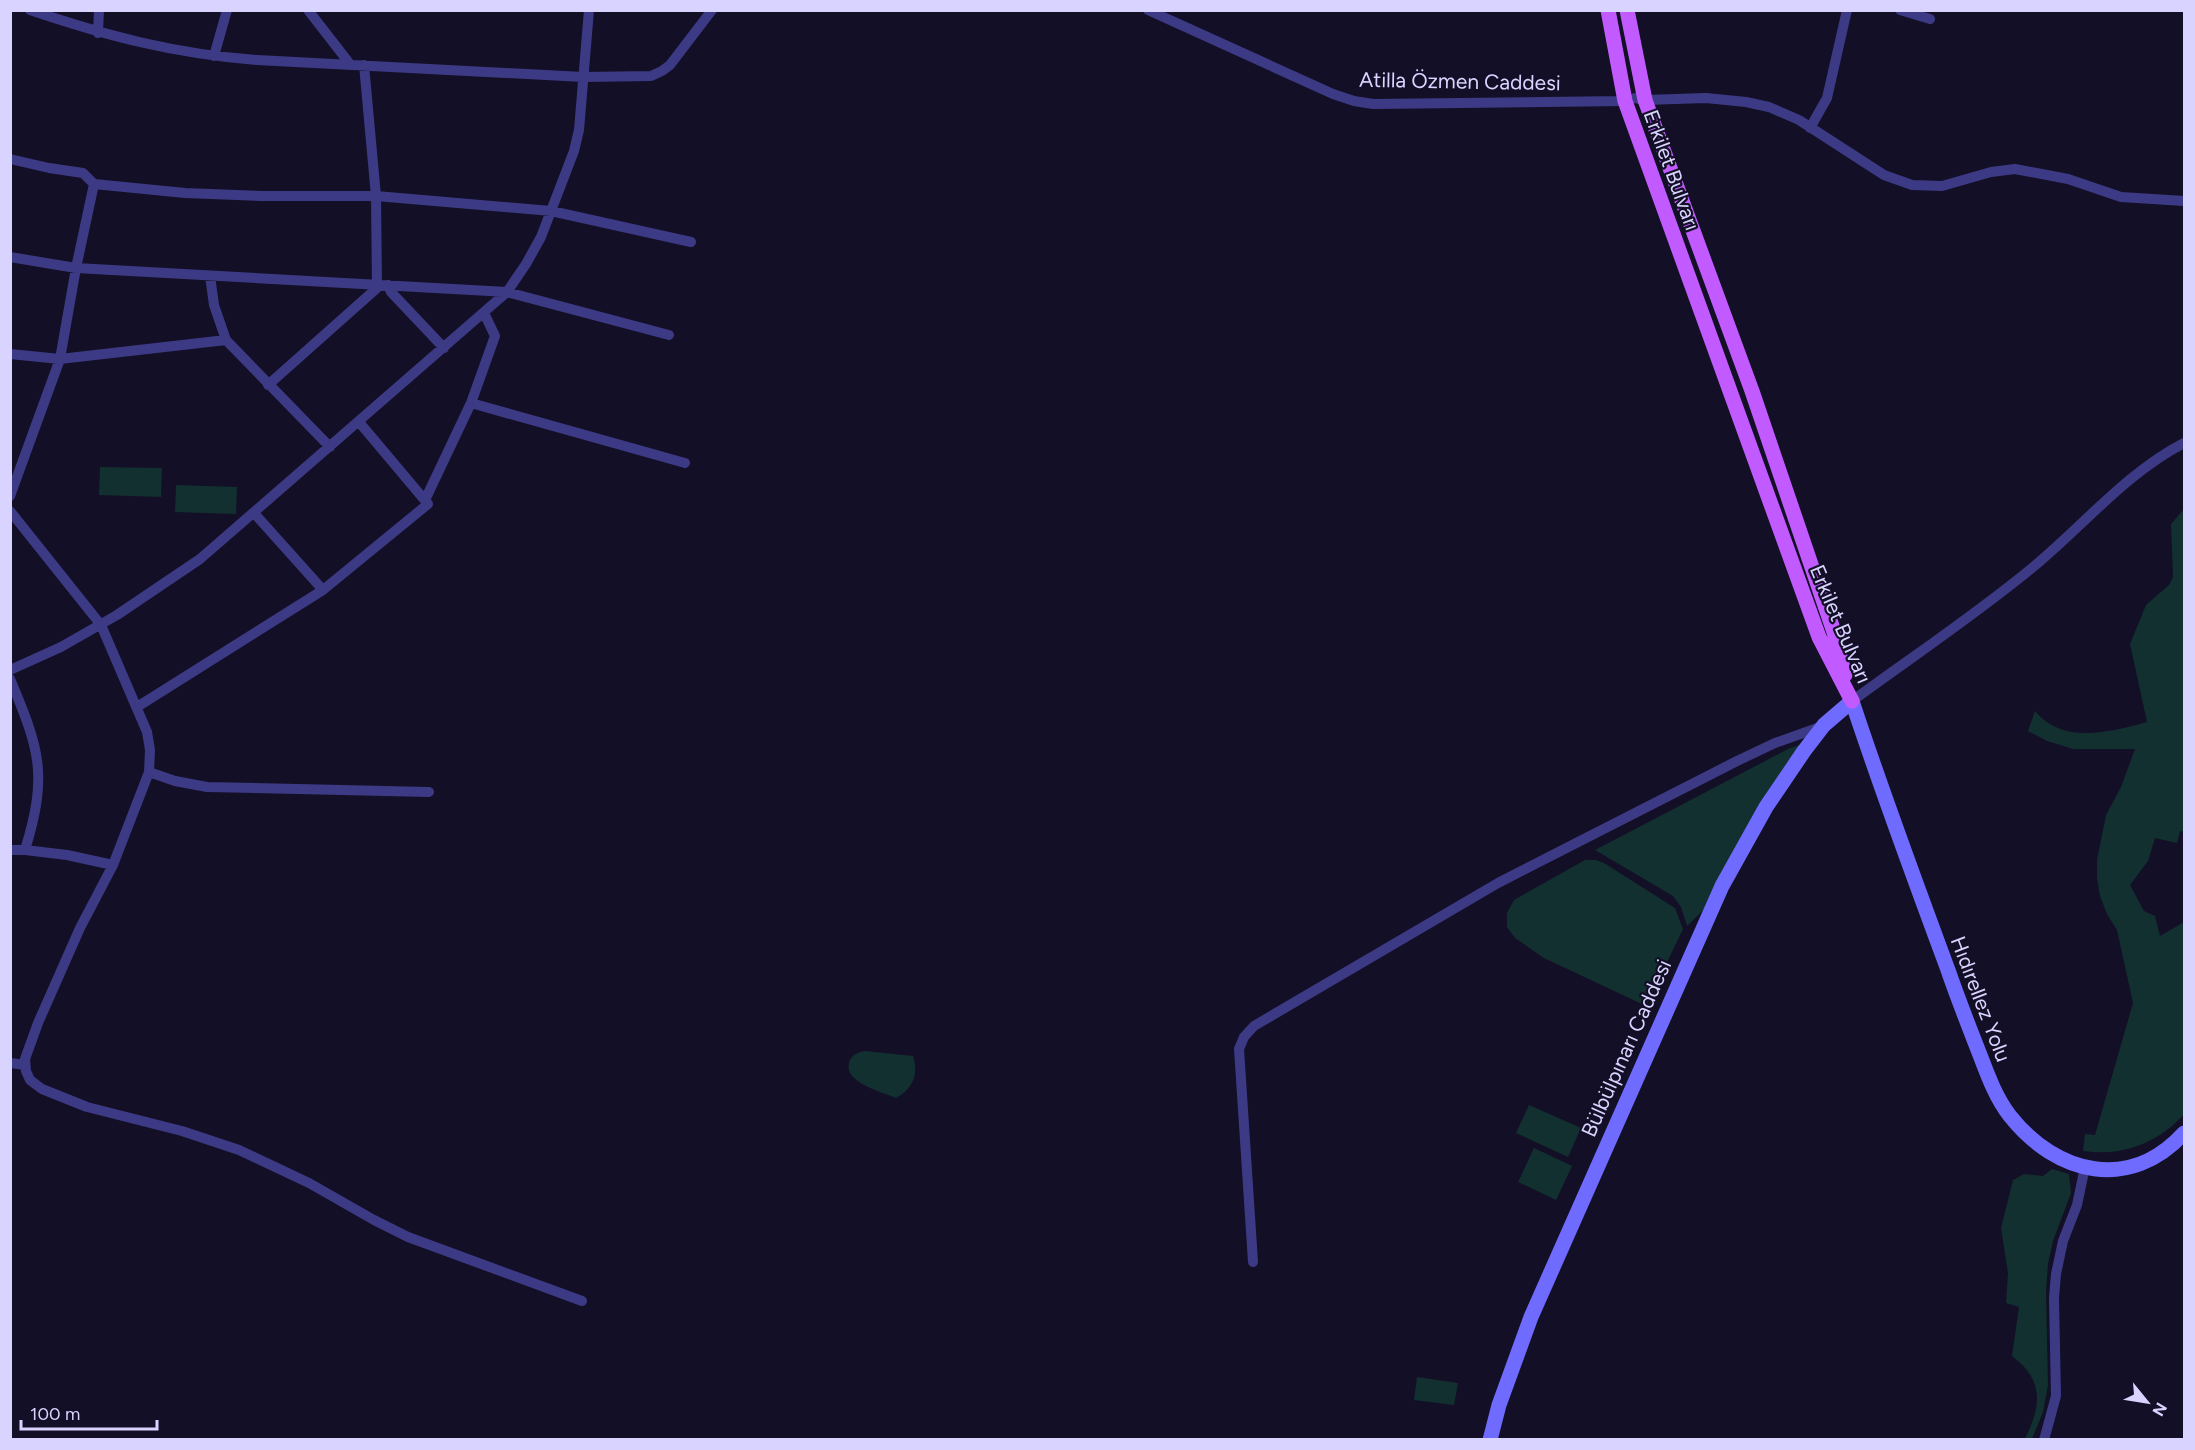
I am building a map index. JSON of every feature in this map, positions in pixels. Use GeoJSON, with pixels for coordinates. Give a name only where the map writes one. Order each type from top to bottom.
{"type":"FeatureCollection","features":[{"type":"Feature","properties":{"kind":"main road","name":"Erkilet Bulvarı"},"geometry":{"type":"LineString","coordinates":[[1608,10],[1625,101],[1819,637],[1852,701]]}},
{"type":"Feature","properties":{"kind":"main road","name":"Erkilet Bulvarı"},"geometry":{"type":"LineString","coordinates":[[1627,10],[1645,100],[1752,391],[1834,632],[1852,701]]}},
{"type":"Feature","properties":{"kind":"street"},"geometry":{"type":"LineString","coordinates":[[30,10],[98,33],[158,47],[214,56],[583,77],[651,76],[662,71],[670,65],[712,10]]}},
{"type":"Feature","properties":{"kind":"street"},"geometry":{"type":"LineString","coordinates":[[98,33],[99,10]]}},
{"type":"Feature","properties":{"kind":"street"},"geometry":{"type":"LineString","coordinates":[[214,56],[227,10]]}},
{"type":"Feature","properties":{"kind":"street"},"geometry":{"type":"LineString","coordinates":[[308,10],[350,64]]}},
{"type":"Feature","properties":{"kind":"street"},"geometry":{"type":"LineString","coordinates":[[10,670],[101,625],[171,580],[254,513],[507,292],[534,251],[552,211],[579,130],[589,10]]}},
{"type":"Feature","properties":{"kind":"street","name":"Atilla Özmen Caddesi"},"geometry":{"type":"LineString","coordinates":[[1148,10],[1333,94],[1363,103],[1449,105],[1625,101],[1635,98],[1645,100],[1697,98],[1746,102],[1779,111],[1884,175],[1912,185],[1942,186],[1991,172],[2015,170],[2067,179],[2121,197],[2184,201]]}},
{"type":"Feature","properties":{"kind":"street"},"geometry":{"type":"LineString","coordinates":[[1810,128],[1827,98],[1847,10]]}},
{"type":"Feature","properties":{"kind":"street"},"geometry":{"type":"LineString","coordinates":[[1900,10],[1930,19]]}},
{"type":"Feature","properties":{"kind":"street"},"geometry":{"type":"LineString","coordinates":[[364,65],[383,285],[444,348]]}},
{"type":"Feature","properties":{"kind":"street"},"geometry":{"type":"LineString","coordinates":[[10,159],[84,173],[94,184],[185,194],[376,196],[552,211],[691,242]]}},
{"type":"Feature","properties":{"kind":"street"},"geometry":{"type":"LineString","coordinates":[[10,496],[60,359],[94,184]]}},
{"type":"Feature","properties":{"kind":"street"},"geometry":{"type":"LineString","coordinates":[[10,257],[76,268],[507,292],[669,334]]}},
{"type":"Feature","properties":{"kind":"street"},"geometry":{"type":"LineString","coordinates":[[210,276],[214,304],[226,340],[330,447]]}},
{"type":"Feature","properties":{"kind":"street"},"geometry":{"type":"LineString","coordinates":[[268,385],[383,285]]}},
{"type":"Feature","properties":{"kind":"street"},"geometry":{"type":"LineString","coordinates":[[425,500],[471,404],[495,336],[484,313]]}},
{"type":"Feature","properties":{"kind":"street"},"geometry":{"type":"LineString","coordinates":[[10,354],[60,359],[226,340]]}},
{"type":"Feature","properties":{"kind":"street"},"geometry":{"type":"LineString","coordinates":[[471,404],[685,464]]}},
{"type":"Feature","properties":{"kind":"street"},"geometry":{"type":"LineString","coordinates":[[137,707],[323,590],[428,504],[359,422]]}},
{"type":"Feature","properties":{"kind":"street"},"geometry":{"type":"LineString","coordinates":[[1852,701],[2008,587],[2135,477],[2184,442]]}},
{"type":"Feature","properties":{"kind":"street"},"geometry":{"type":"LineString","coordinates":[[10,511],[15,524],[101,625],[137,707],[149,741],[149,772],[113,865],[51,991],[31,1041],[25,1065],[28,1076],[34,1084],[87,1107],[182,1131],[239,1150],[309,1183],[408,1237],[582,1301]]}},
{"type":"Feature","properties":{"kind":"street"},"geometry":{"type":"LineString","coordinates":[[254,513],[323,590]]}},
{"type":"Feature","properties":{"kind":"street"},"geometry":{"type":"LineString","coordinates":[[10,679],[31,729],[39,763],[37,809],[26,850]]}},
{"type":"Feature","properties":{"kind":"street","name":"Bülbülpınarı Caddesi"},"geometry":{"type":"LineString","coordinates":[[1490,1440],[1499,1405],[1531,1317],[1713,904],[1734,862],[1804,751],[1824,726],[1852,701]]}},
{"type":"Feature","properties":{"kind":"street","name":"Hıdırellez Yolu"},"geometry":{"type":"LineString","coordinates":[[1852,701],[1908,865],[1995,1093],[2010,1116],[2038,1144],[2060,1157],[2085,1167],[2114,1170],[2142,1164],[2161,1154],[2184,1133]]}},
{"type":"Feature","properties":{"kind":"street"},"geometry":{"type":"LineString","coordinates":[[1253,1262],[1239,1049],[1244,1037],[1254,1026],[1498,883],[1737,761],[1816,726],[1824,726]]}},
{"type":"Feature","properties":{"kind":"street"},"geometry":{"type":"LineString","coordinates":[[149,772],[175,781],[207,787],[429,792]]}},
{"type":"Feature","properties":{"kind":"street"},"geometry":{"type":"LineString","coordinates":[[10,850],[75,856],[113,865]]}},
{"type":"Feature","properties":{"kind":"street"},"geometry":{"type":"LineString","coordinates":[[10,1063],[25,1065]]}},
{"type":"Feature","properties":{"kind":"street"},"geometry":{"type":"LineString","coordinates":[[2044,1440],[2056,1396],[2054,1298],[2057,1262],[2077,1205],[2085,1167]]}},
{"type":"Feature","properties":{"kind":"green space"},"geometry":{"type":"Polygon","coordinates":[[[100,467],[162,468],[161,497],[99,495],[100,467]]]}},
{"type":"Feature","properties":{"kind":"green space"},"geometry":{"type":"Polygon","coordinates":[[[176,485],[237,487],[236,514],[175,512],[176,485]]]}},
{"type":"Feature","properties":{"kind":"green space"},"geometry":{"type":"Polygon","coordinates":[[[2184,509],[2184,832],[2180,831],[2177,843],[2155,838],[2148,861],[2130,885],[2144,911],[2155,916],[2160,936],[2184,922],[2184,1114],[2163,1133],[2138,1146],[2111,1152],[2083,1151],[2085,1134],[2095,1135],[2133,1003],[2117,930],[2100,896],[2097,860],[2106,815],[2121,787],[2135,749],[2073,749],[2047,741],[2028,731],[2035,711],[2046,722],[2073,732],[2103,732],[2147,722],[2130,644],[2146,605],[2169,585],[2173,577],[2171,524],[2184,509]]]}},
{"type":"Feature","properties":{"kind":"green space"},"geometry":{"type":"Polygon","coordinates":[[[1813,741],[1716,898],[1687,926],[1681,907],[1673,896],[1595,850],[1790,748],[1813,741]]]}},
{"type":"Feature","properties":{"kind":"green space"},"geometry":{"type":"Polygon","coordinates":[[[1585,860],[1604,863],[1675,908],[1683,929],[1646,1006],[1544,958],[1515,938],[1507,927],[1507,913],[1514,900],[1585,860]]]}},
{"type":"Feature","properties":{"kind":"green space"},"geometry":{"type":"Polygon","coordinates":[[[865,1051],[913,1056],[915,1075],[907,1090],[896,1098],[856,1080],[849,1068],[850,1060],[856,1054],[865,1051]]]}},
{"type":"Feature","properties":{"kind":"green space"},"geometry":{"type":"Polygon","coordinates":[[[1529,1105],[1581,1128],[1568,1157],[1516,1133],[1529,1105]]]}},
{"type":"Feature","properties":{"kind":"green space"},"geometry":{"type":"Polygon","coordinates":[[[1534,1148],[1572,1166],[1556,1200],[1518,1182],[1534,1148]]]}},
{"type":"Feature","properties":{"kind":"green space"},"geometry":{"type":"Polygon","coordinates":[[[2052,1169],[2069,1174],[2071,1193],[2053,1241],[2048,1264],[2046,1292],[2048,1385],[2043,1412],[2032,1439],[2025,1439],[2037,1405],[2037,1394],[2030,1375],[2012,1356],[2019,1307],[2006,1303],[2008,1273],[2001,1228],[2013,1180],[2024,1174],[2043,1176],[2052,1169]]]}},
{"type":"Feature","properties":{"kind":"green space"},"geometry":{"type":"Polygon","coordinates":[[[1417,1377],[1458,1383],[1454,1405],[1414,1400],[1417,1377]]]}}]}
